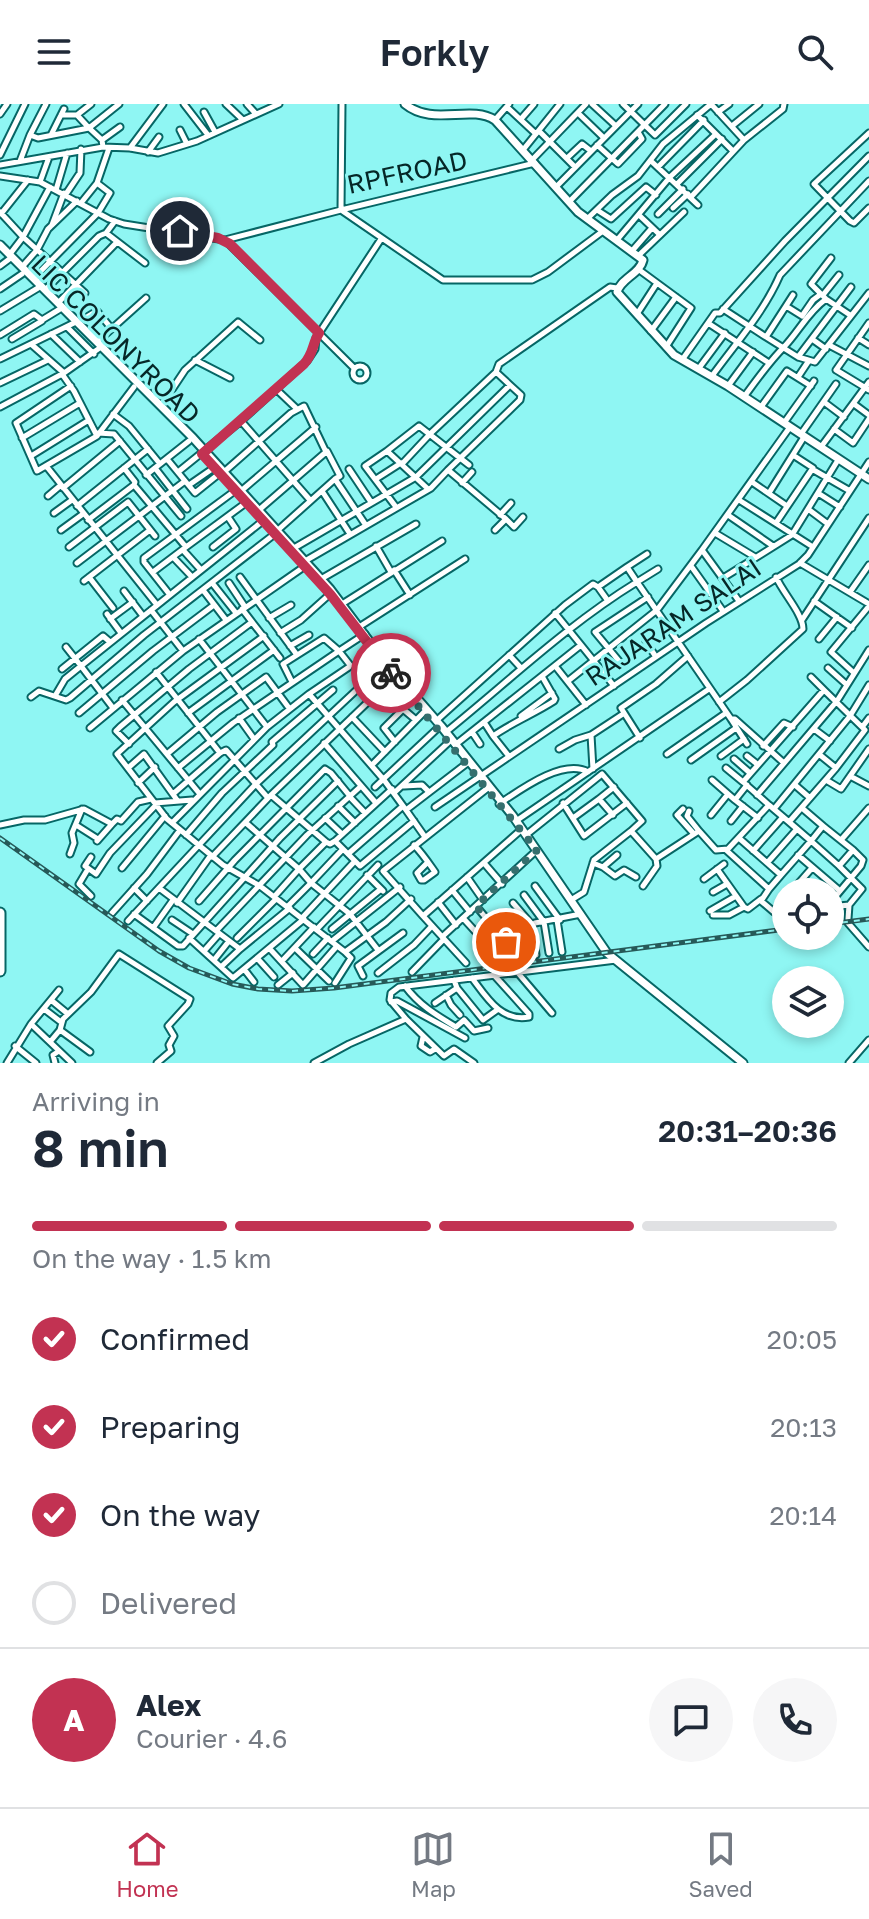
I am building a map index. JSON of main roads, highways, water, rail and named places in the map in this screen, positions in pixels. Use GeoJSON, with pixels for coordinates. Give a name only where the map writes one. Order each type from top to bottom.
{"type":"FeatureCollection","features":[{"type":"Feature","properties":{"kind":"highway"},"geometry":{"type":"LineString","coordinates":[[0,913],[0,971]]}},
{"type":"Feature","properties":{"kind":"main road"},"geometry":{"type":"LineString","coordinates":[[405,104],[420,114],[481,113],[495,120],[569,202],[643,260],[638,269],[617,288],[619,295],[665,348],[865,477]]}},
{"type":"Feature","properties":{"kind":"main road","name":"LIC COLONYROAD"},"geometry":{"type":"LineString","coordinates":[[0,245],[59,306],[72,324],[204,452],[306,564]]}},
{"type":"Feature","properties":{"kind":"main road","name":"LIC COLONYROAD"},"geometry":{"type":"LineString","coordinates":[[0,251],[11,257]]}},
{"type":"Feature","properties":{"kind":"main road","name":"LIC COLONYROAD"},"geometry":{"type":"LineString","coordinates":[[22,270],[34,278],[42,290]]}},
{"type":"Feature","properties":{"kind":"main road","name":"LIC COLONYROAD"},"geometry":{"type":"LineString","coordinates":[[97,348],[189,441],[204,452]]}},
{"type":"Feature","properties":{"kind":"main road","name":"LIC COLONYROAD"},"geometry":{"type":"LineString","coordinates":[[238,490],[261,515]]}},
{"type":"Feature","properties":{"kind":"main road","name":"LIC COLONYROAD"},"geometry":{"type":"LineString","coordinates":[[277,532],[340,603],[380,658],[524,832],[607,953],[743,1063]]}},
{"type":"Feature","properties":{"kind":"main road"},"geometry":{"type":"LineString","coordinates":[[306,564],[340,603]]}},
{"type":"Feature","properties":{"kind":"main road"},"geometry":{"type":"LineString","coordinates":[[396,676],[439,726]]}},
{"type":"Feature","properties":{"kind":"main road"},"geometry":{"type":"LineString","coordinates":[[452,744],[477,776]]}},
{"type":"Feature","properties":{"kind":"railway"},"geometry":{"type":"LineString","coordinates":[[0,838],[159,951],[189,968],[232,984],[258,989],[292,991],[334,988],[772,931]]}},
{"type":"Feature","properties":{"kind":"railway"},"geometry":{"type":"LineString","coordinates":[[844,922],[869,919]]}}]}
